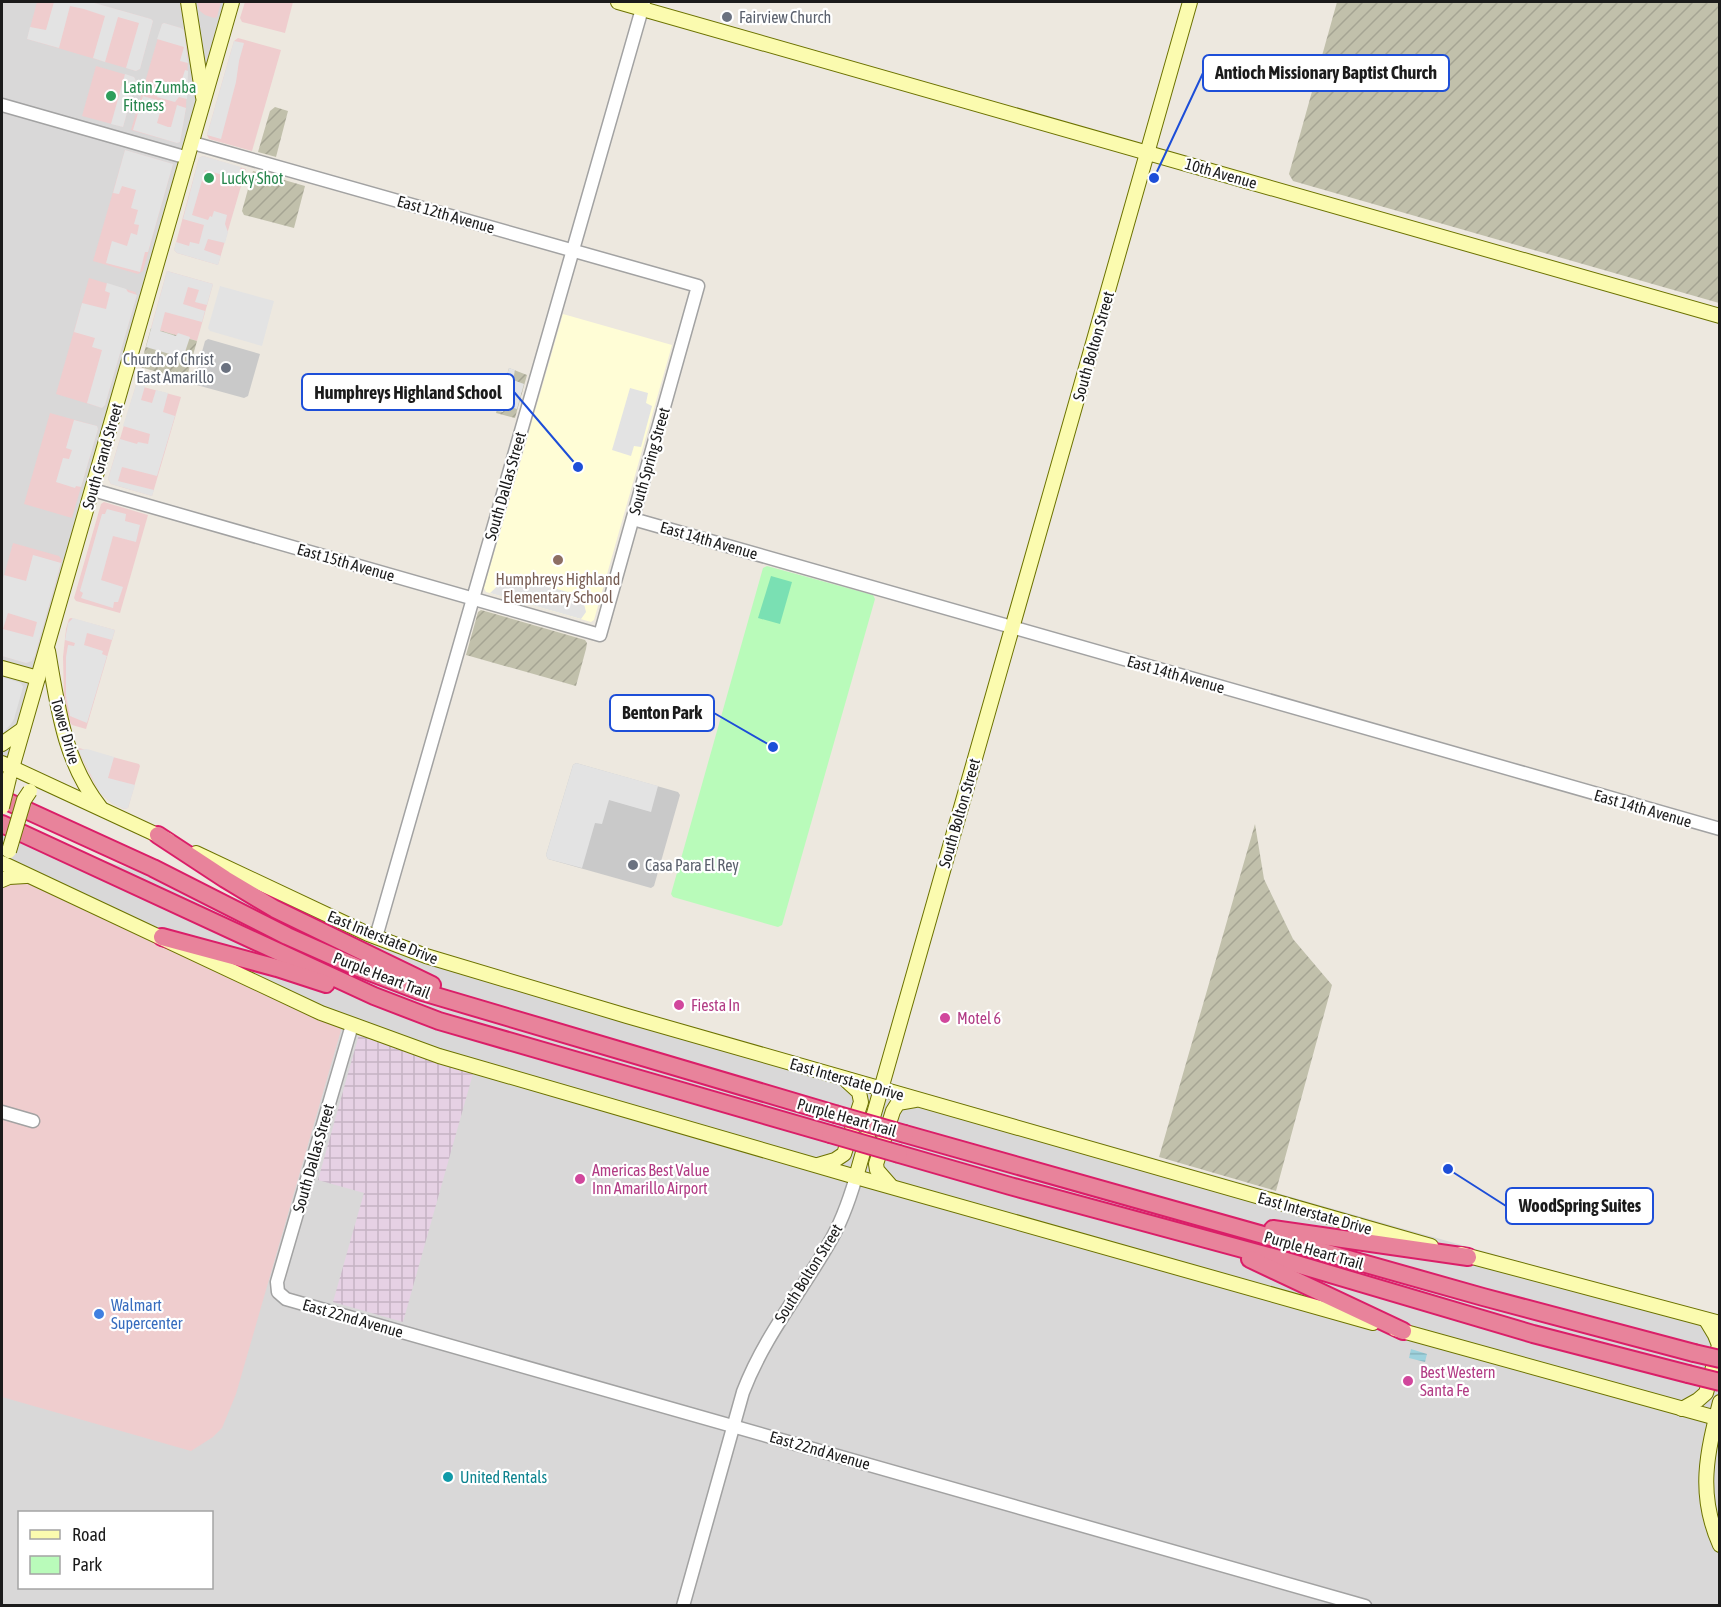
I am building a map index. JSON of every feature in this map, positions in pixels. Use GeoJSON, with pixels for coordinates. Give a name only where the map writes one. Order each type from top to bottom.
{"type":"FeatureCollection","features":[{"type":"Feature","properties":{"kind":"highway","name":"Purple Heart Trail"},"geometry":{"type":"LineString","coordinates":[[2,799],[153,868],[287,936],[359,968],[419,991],[905,1134],[1472,1294],[1719,1359]]}},
{"type":"Feature","properties":{"kind":"highway","name":"Purple Heart Trail"},"geometry":{"type":"LineString","coordinates":[[2,824],[368,993],[438,1021],[1533,1334],[1719,1382]]}},
{"type":"Feature","properties":{"kind":"highway"},"geometry":{"type":"LineString","coordinates":[[158,835],[275,909],[435,987],[513,1019]]}},
{"type":"Feature","properties":{"kind":"highway"},"geometry":{"type":"LineString","coordinates":[[162,938],[277,968],[398,1005]]}},
{"type":"Feature","properties":{"kind":"highway"},"geometry":{"type":"LineString","coordinates":[[1227,1225],[1273,1229],[1468,1257]]}},
{"type":"Feature","properties":{"kind":"highway"},"geometry":{"type":"LineString","coordinates":[[1211,1241],[1403,1331]]}},
{"type":"Feature","properties":{"kind":"main road"},"geometry":{"type":"LineString","coordinates":[[188,2],[204,102]]}},
{"type":"Feature","properties":{"kind":"main road","name":"South Grand Street"},"geometry":{"type":"LineString","coordinates":[[2,807],[8,769],[23,729],[93,490],[232,2]]}},
{"type":"Feature","properties":{"kind":"main road","name":"10th Avenue"},"geometry":{"type":"LineString","coordinates":[[618,2],[643,5],[1147,153],[1719,316]]}},
{"type":"Feature","properties":{"kind":"main road","name":"South Bolton Street"},"geometry":{"type":"LineString","coordinates":[[856,1177],[1190,2]]}},
{"type":"Feature","properties":{"kind":"main road","name":"Tower Drive"},"geometry":{"type":"LineString","coordinates":[[47,646],[57,702],[73,763],[86,790],[101,809]]}},
{"type":"Feature","properties":{"kind":"main road"},"geometry":{"type":"LineString","coordinates":[[2,668],[38,678]]}},
{"type":"Feature","properties":{"kind":"main road"},"geometry":{"type":"LineString","coordinates":[[2,744],[23,729]]}},
{"type":"Feature","properties":{"kind":"main road","name":"East Interstate Drive"},"geometry":{"type":"LineString","coordinates":[[8,769],[53,786],[376,937],[471,971],[1468,1257],[1713,1321]]}},
{"type":"Feature","properties":{"kind":"main road"},"geometry":{"type":"LineString","coordinates":[[53,786],[30,791],[24,800],[8,861],[34,877],[352,1026],[439,1056],[856,1177],[1682,1410],[1718,1418]]}},
{"type":"Feature","properties":{"kind":"main road"},"geometry":{"type":"LineString","coordinates":[[2,880],[21,875],[34,877]]}},
{"type":"Feature","properties":{"kind":"main road"},"geometry":{"type":"LineString","coordinates":[[816,1165],[835,1160],[844,1154],[861,1102],[859,1092],[843,1078]]}},
{"type":"Feature","properties":{"kind":"main road"},"geometry":{"type":"LineString","coordinates":[[892,1187],[883,1179],[876,1164],[893,1111],[898,1103],[917,1099]]}},
{"type":"Feature","properties":{"kind":"main road"},"geometry":{"type":"LineString","coordinates":[[1682,1410],[1698,1401],[1706,1393],[1719,1345],[1713,1321]]}},
{"type":"Feature","properties":{"kind":"main road"},"geometry":{"type":"LineString","coordinates":[[1719,1402],[1718,1418],[1706,1461],[1707,1504],[1719,1545]]}},
{"type":"Feature","properties":{"kind":"street","name":"South Dallas Street"},"geometry":{"type":"LineString","coordinates":[[376,937],[643,5]]}},
{"type":"Feature","properties":{"kind":"street"},"geometry":{"type":"LineString","coordinates":[[2,105],[188,158]]}},
{"type":"Feature","properties":{"kind":"street","name":"East 12th Avenue"},"geometry":{"type":"LineString","coordinates":[[193,143],[698,286]]}},
{"type":"Feature","properties":{"kind":"street","name":"South Spring Street"},"geometry":{"type":"LineString","coordinates":[[600,635],[698,286]]}},
{"type":"Feature","properties":{"kind":"street","name":"East 15th Avenue"},"geometry":{"type":"LineString","coordinates":[[93,490],[600,635]]}},
{"type":"Feature","properties":{"kind":"street","name":"East 14th Avenue"},"geometry":{"type":"LineString","coordinates":[[633,519],[1719,829]]}},
{"type":"Feature","properties":{"kind":"street","name":"South Dallas Street"},"geometry":{"type":"LineString","coordinates":[[278,1292],[277,1282],[352,1026]]}},
{"type":"Feature","properties":{"kind":"street"},"geometry":{"type":"LineString","coordinates":[[2,1112],[33,1121]]}},
{"type":"Feature","properties":{"kind":"street","name":"South Bolton Street"},"geometry":{"type":"LineString","coordinates":[[683,1605],[743,1392],[753,1367],[764,1343],[829,1244],[856,1177]]}},
{"type":"Feature","properties":{"kind":"street","name":"East 22nd Avenue"},"geometry":{"type":"LineString","coordinates":[[278,1292],[286,1299],[1365,1605]]}},
{"type":"Feature","properties":{"kind":"shaded area"},"geometry":{"type":"Polygon","coordinates":[[[2,2],[226,2],[2,788],[2,2]]]}},
{"type":"Feature","properties":{"kind":"shaded area"},"geometry":{"type":"Polygon","coordinates":[[[37,2],[91,2],[151,19],[153,21],[140,69],[136,71],[27,39],[37,2]]]}},
{"type":"Feature","properties":{"kind":"shaded area"},"geometry":{"type":"Polygon","coordinates":[[[54,2],[91,2],[151,19],[153,21],[140,69],[136,71],[126,68],[139,23],[118,17],[105,62],[93,58],[105,16],[84,9],[70,6],[59,48],[27,39],[30,27],[46,30],[54,2]]]}},
{"type":"Feature","properties":{"kind":"shaded area"},"geometry":{"type":"Polygon","coordinates":[[[197,2],[221,2],[217,17],[205,15],[200,11],[197,2]]]}},
{"type":"Feature","properties":{"kind":"shaded area"},"geometry":{"type":"Polygon","coordinates":[[[245,2],[293,2],[285,33],[242,22],[240,18],[245,2]]]}},
{"type":"Feature","properties":{"kind":"shaded area"},"geometry":{"type":"Polygon","coordinates":[[[1337,2],[1719,2],[1719,303],[1293,181],[1289,174],[1337,2]]]}},
{"type":"Feature","properties":{"kind":"shaded area"},"geometry":{"type":"Polygon","coordinates":[[[164,23],[184,30],[188,56],[186,108],[180,142],[177,143],[131,130],[164,23]]]}},
{"type":"Feature","properties":{"kind":"shaded area"},"geometry":{"type":"Polygon","coordinates":[[[164,23],[184,30],[188,63],[180,61],[184,47],[157,39],[164,23]]]}},
{"type":"Feature","properties":{"kind":"shaded area"},"geometry":{"type":"Polygon","coordinates":[[[238,38],[281,50],[252,151],[209,139],[207,135],[234,41],[238,38]]]}},
{"type":"Feature","properties":{"kind":"shaded area"},"geometry":{"type":"Polygon","coordinates":[[[234,41],[244,43],[221,139],[207,135],[234,41]]]}},
{"type":"Feature","properties":{"kind":"shaded area"},"geometry":{"type":"Polygon","coordinates":[[[96,66],[134,77],[136,81],[123,127],[82,116],[96,66]]]}},
{"type":"Feature","properties":{"kind":"shaded area"},"geometry":{"type":"Polygon","coordinates":[[[185,70],[188,71],[187,99],[179,97],[175,102],[157,97],[162,81],[180,86],[185,70]]]}},
{"type":"Feature","properties":{"kind":"shaded area"},"geometry":{"type":"Polygon","coordinates":[[[125,74],[134,77],[136,81],[123,127],[111,124],[125,74]]]}},
{"type":"Feature","properties":{"kind":"shaded area"},"geometry":{"type":"Polygon","coordinates":[[[143,96],[163,102],[157,123],[168,127],[171,127],[177,105],[186,108],[180,142],[133,130],[143,96]]]}},
{"type":"Feature","properties":{"kind":"shaded area"},"geometry":{"type":"Polygon","coordinates":[[[275,107],[288,111],[276,157],[258,152],[270,111],[275,107]]]}},
{"type":"Feature","properties":{"kind":"shaded area"},"geometry":{"type":"Polygon","coordinates":[[[125,150],[173,164],[143,271],[138,274],[93,261],[125,150]]]}},
{"type":"Feature","properties":{"kind":"shaded area"},"geometry":{"type":"Polygon","coordinates":[[[125,150],[173,164],[148,252],[145,252],[140,272],[106,263],[112,241],[127,246],[131,233],[137,235],[139,225],[134,224],[138,210],[131,208],[136,190],[122,186],[119,194],[113,193],[125,150]]]}},
{"type":"Feature","properties":{"kind":"shaded area"},"geometry":{"type":"Polygon","coordinates":[[[203,156],[246,169],[218,265],[177,253],[174,250],[199,158],[203,156]]]}},
{"type":"Feature","properties":{"kind":"shaded area"},"geometry":{"type":"Polygon","coordinates":[[[203,156],[241,167],[237,179],[205,170],[192,215],[208,220],[214,211],[227,215],[225,224],[228,232],[225,243],[208,239],[204,250],[221,256],[218,265],[177,253],[174,250],[176,242],[189,246],[190,242],[199,244],[204,225],[183,219],[199,158],[203,156]]]}},
{"type":"Feature","properties":{"kind":"shaded area"},"geometry":{"type":"Polygon","coordinates":[[[253,171],[305,186],[294,228],[244,215],[242,211],[253,171]]]}},
{"type":"Feature","properties":{"kind":"shaded area"},"geometry":{"type":"Polygon","coordinates":[[[167,271],[213,284],[197,341],[151,328],[167,271]]]}},
{"type":"Feature","properties":{"kind":"shaded area"},"geometry":{"type":"Polygon","coordinates":[[[167,271],[213,284],[207,305],[195,302],[199,290],[188,287],[183,304],[205,311],[202,322],[165,312],[160,331],[190,337],[183,358],[146,347],[167,271]]]}},
{"type":"Feature","properties":{"kind":"shaded area"},"geometry":{"type":"Polygon","coordinates":[[[89,278],[135,292],[137,295],[105,405],[102,408],[56,394],[89,278]]]}},
{"type":"Feature","properties":{"kind":"shaded area"},"geometry":{"type":"Polygon","coordinates":[[[107,283],[137,295],[105,405],[102,408],[87,403],[102,350],[92,347],[95,338],[74,332],[82,303],[106,309],[110,293],[105,291],[107,283]]]}},
{"type":"Feature","properties":{"kind":"shaded area"},"geometry":{"type":"Polygon","coordinates":[[[220,286],[274,301],[262,346],[210,331],[208,328],[220,286]]]}},
{"type":"Feature","properties":{"kind":"shaded area"},"geometry":{"type":"Polygon","coordinates":[[[563,314],[672,345],[594,620],[591,622],[486,592],[484,588],[563,314]]]}},
{"type":"Feature","properties":{"kind":"shaded area"},"geometry":{"type":"Polygon","coordinates":[[[151,328],[197,341],[186,380],[140,367],[151,328]]]}},
{"type":"Feature","properties":{"kind":"shaded area"},"geometry":{"type":"Polygon","coordinates":[[[208,339],[260,354],[248,396],[244,398],[193,384],[205,341],[208,339]]]}},
{"type":"Feature","properties":{"kind":"shaded area"},"geometry":{"type":"Polygon","coordinates":[[[509,368],[527,375],[515,418],[496,413],[509,368]]]}},
{"type":"Feature","properties":{"kind":"shaded area"},"geometry":{"type":"Polygon","coordinates":[[[509,368],[515,370],[513,380],[524,384],[517,409],[505,405],[503,412],[497,411],[509,368]]]}},
{"type":"Feature","properties":{"kind":"shaded area"},"geometry":{"type":"Polygon","coordinates":[[[136,385],[181,397],[152,496],[111,484],[108,479],[136,385]]]}},
{"type":"Feature","properties":{"kind":"shaded area"},"geometry":{"type":"Polygon","coordinates":[[[136,385],[145,386],[141,400],[152,403],[156,390],[168,393],[163,412],[175,416],[157,476],[122,467],[118,481],[154,490],[152,496],[111,484],[108,479],[120,439],[137,444],[138,442],[148,444],[150,434],[123,426],[136,385]]]}},
{"type":"Feature","properties":{"kind":"shaded area"},"geometry":{"type":"Polygon","coordinates":[[[630,388],[648,393],[646,403],[652,406],[641,447],[634,446],[631,456],[612,450],[630,388]]]}},
{"type":"Feature","properties":{"kind":"shaded area"},"geometry":{"type":"Polygon","coordinates":[[[50,413],[97,426],[98,429],[72,518],[24,504],[50,413]]]}},
{"type":"Feature","properties":{"kind":"shaded area"},"geometry":{"type":"Polygon","coordinates":[[[74,420],[97,426],[98,429],[81,487],[76,486],[75,488],[56,482],[63,458],[69,459],[72,450],[66,448],[74,420]]]}},
{"type":"Feature","properties":{"kind":"shaded area"},"geometry":{"type":"Polygon","coordinates":[[[104,502],[148,515],[120,613],[76,601],[74,598],[101,504],[104,502]]]}},
{"type":"Feature","properties":{"kind":"shaded area"},"geometry":{"type":"Polygon","coordinates":[[[107,509],[126,514],[125,521],[140,525],[136,542],[113,536],[101,580],[123,587],[118,602],[114,602],[113,608],[81,598],[83,593],[80,591],[102,514],[105,514],[107,509]]]}},
{"type":"Feature","properties":{"kind":"shaded area"},"geometry":{"type":"Polygon","coordinates":[[[13,543],[59,556],[62,560],[35,655],[32,661],[26,663],[2,656],[2,583],[13,543]]]}},
{"type":"Feature","properties":{"kind":"shaded area"},"geometry":{"type":"Polygon","coordinates":[[[33,555],[61,563],[35,655],[32,661],[26,663],[2,656],[2,583],[4,575],[26,581],[33,555]],[[8,613],[3,629],[33,637],[37,622],[8,613]]]}},
{"type":"Feature","properties":{"kind":"shaded area"},"geometry":{"type":"Polygon","coordinates":[[[503,574],[582,596],[586,612],[581,619],[490,593],[504,580],[503,574]]]}},
{"type":"Feature","properties":{"kind":"shaded area"},"geometry":{"type":"Polygon","coordinates":[[[481,610],[585,640],[586,649],[576,686],[466,655],[478,612],[481,610]]]}},
{"type":"Feature","properties":{"kind":"shaded area"},"geometry":{"type":"Polygon","coordinates":[[[71,618],[115,630],[86,729],[72,725],[69,721],[64,697],[63,657],[66,629],[71,618]]]}},
{"type":"Feature","properties":{"kind":"shaded area"},"geometry":{"type":"Polygon","coordinates":[[[73,618],[115,630],[112,640],[87,633],[84,645],[103,651],[102,654],[107,656],[87,723],[70,716],[66,696],[68,645],[74,646],[75,643],[65,640],[68,623],[73,618]]]}},
{"type":"Feature","properties":{"kind":"shaded area"},"geometry":{"type":"Polygon","coordinates":[[[2,677],[21,683],[23,687],[14,719],[2,734],[2,677]]]}},
{"type":"Feature","properties":{"kind":"shaded area"},"geometry":{"type":"Polygon","coordinates":[[[79,748],[139,764],[128,808],[124,809],[113,804],[100,793],[79,748]]]}},
{"type":"Feature","properties":{"kind":"shaded area"},"geometry":{"type":"Polygon","coordinates":[[[87,749],[114,757],[108,778],[135,785],[128,808],[124,809],[113,804],[100,793],[78,750],[87,749]]]}},
{"type":"Feature","properties":{"kind":"shaded area"},"geometry":{"type":"Polygon","coordinates":[[[576,763],[678,792],[680,795],[654,886],[651,888],[548,859],[546,855],[573,765],[576,763]]]}},
{"type":"Feature","properties":{"kind":"shaded area"},"geometry":{"type":"Polygon","coordinates":[[[576,763],[658,786],[651,812],[609,800],[602,824],[595,823],[582,868],[548,859],[546,855],[573,765],[576,763]]]}},
{"type":"Feature","properties":{"kind":"shaded area"},"geometry":{"type":"Polygon","coordinates":[[[1255,824],[1264,879],[1293,939],[1332,985],[1276,1191],[1159,1157],[1255,824]]]}},
{"type":"Feature","properties":{"kind":"shaded area"},"geometry":{"type":"Polygon","coordinates":[[[2,832],[1719,1318],[1719,1605],[2,1605],[2,832]]]}},
{"type":"Feature","properties":{"kind":"shaded area"},"geometry":{"type":"Polygon","coordinates":[[[27,880],[338,1025],[341,1030],[236,1394],[222,1428],[213,1437],[191,1451],[2,1397],[2,885],[27,880]]]}},
{"type":"Feature","properties":{"kind":"shaded area"},"geometry":{"type":"Polygon","coordinates":[[[360,1031],[474,1070],[403,1322],[333,1302],[364,1193],[318,1180],[360,1031]]]}},
{"type":"Feature","properties":{"kind":"green space"},"geometry":{"type":"Polygon","coordinates":[[[767,566],[873,595],[875,599],[782,925],[778,927],[673,897],[671,894],[763,568],[767,566]]]}},
{"type":"Feature","properties":{"kind":"green space"},"geometry":{"type":"Polygon","coordinates":[[[771,576],[792,582],[780,624],[758,618],[771,576]]]}},
{"type":"Feature","properties":{"kind":"water"},"geometry":{"type":"Polygon","coordinates":[[[1411,1349],[1427,1354],[1425,1362],[1409,1358],[1411,1349]]]}},
{"type":"Feature","properties":{"kind":"place","name":"Fairview Church"},"geometry":{"type":"Point","coordinates":[727,17]}},
{"type":"Feature","properties":{"kind":"place","name":"Latin Zumba Fitness"},"geometry":{"type":"Point","coordinates":[111,96]}},
{"type":"Feature","properties":{"kind":"place","name":"Lucky Shot"},"geometry":{"type":"Point","coordinates":[209,178]}},
{"type":"Feature","properties":{"kind":"place","name":"Antioch Missionary Baptist Church"},"geometry":{"type":"Point","coordinates":[1154,178]}},
{"type":"Feature","properties":{"kind":"place","name":"Church of Christ East Amarillo"},"geometry":{"type":"Point","coordinates":[226,368]}},
{"type":"Feature","properties":{"kind":"place","name":"Humphreys Highland School"},"geometry":{"type":"Point","coordinates":[578,467]}},
{"type":"Feature","properties":{"kind":"place","name":"Humphreys Highland Elementary School"},"geometry":{"type":"Point","coordinates":[558,560]}},
{"type":"Feature","properties":{"kind":"place","name":"Benton Park"},"geometry":{"type":"Point","coordinates":[773,747]}},
{"type":"Feature","properties":{"kind":"place","name":"Casa Para El Rey"},"geometry":{"type":"Point","coordinates":[633,865]}},
{"type":"Feature","properties":{"kind":"place","name":"Fiesta In"},"geometry":{"type":"Point","coordinates":[679,1005]}},
{"type":"Feature","properties":{"kind":"place","name":"Motel 6"},"geometry":{"type":"Point","coordinates":[945,1018]}},
{"type":"Feature","properties":{"kind":"place","name":"WoodSpring Suites"},"geometry":{"type":"Point","coordinates":[1448,1169]}},
{"type":"Feature","properties":{"kind":"place","name":"Americas Best Value Inn Amarillo Airport"},"geometry":{"type":"Point","coordinates":[580,1179]}},
{"type":"Feature","properties":{"kind":"place","name":"Walmart Supercenter"},"geometry":{"type":"Point","coordinates":[99,1314]}},
{"type":"Feature","properties":{"kind":"place","name":"Best Western Santa Fe"},"geometry":{"type":"Point","coordinates":[1408,1381]}},
{"type":"Feature","properties":{"kind":"place","name":"United Rentals"},"geometry":{"type":"Point","coordinates":[448,1477]}}]}
